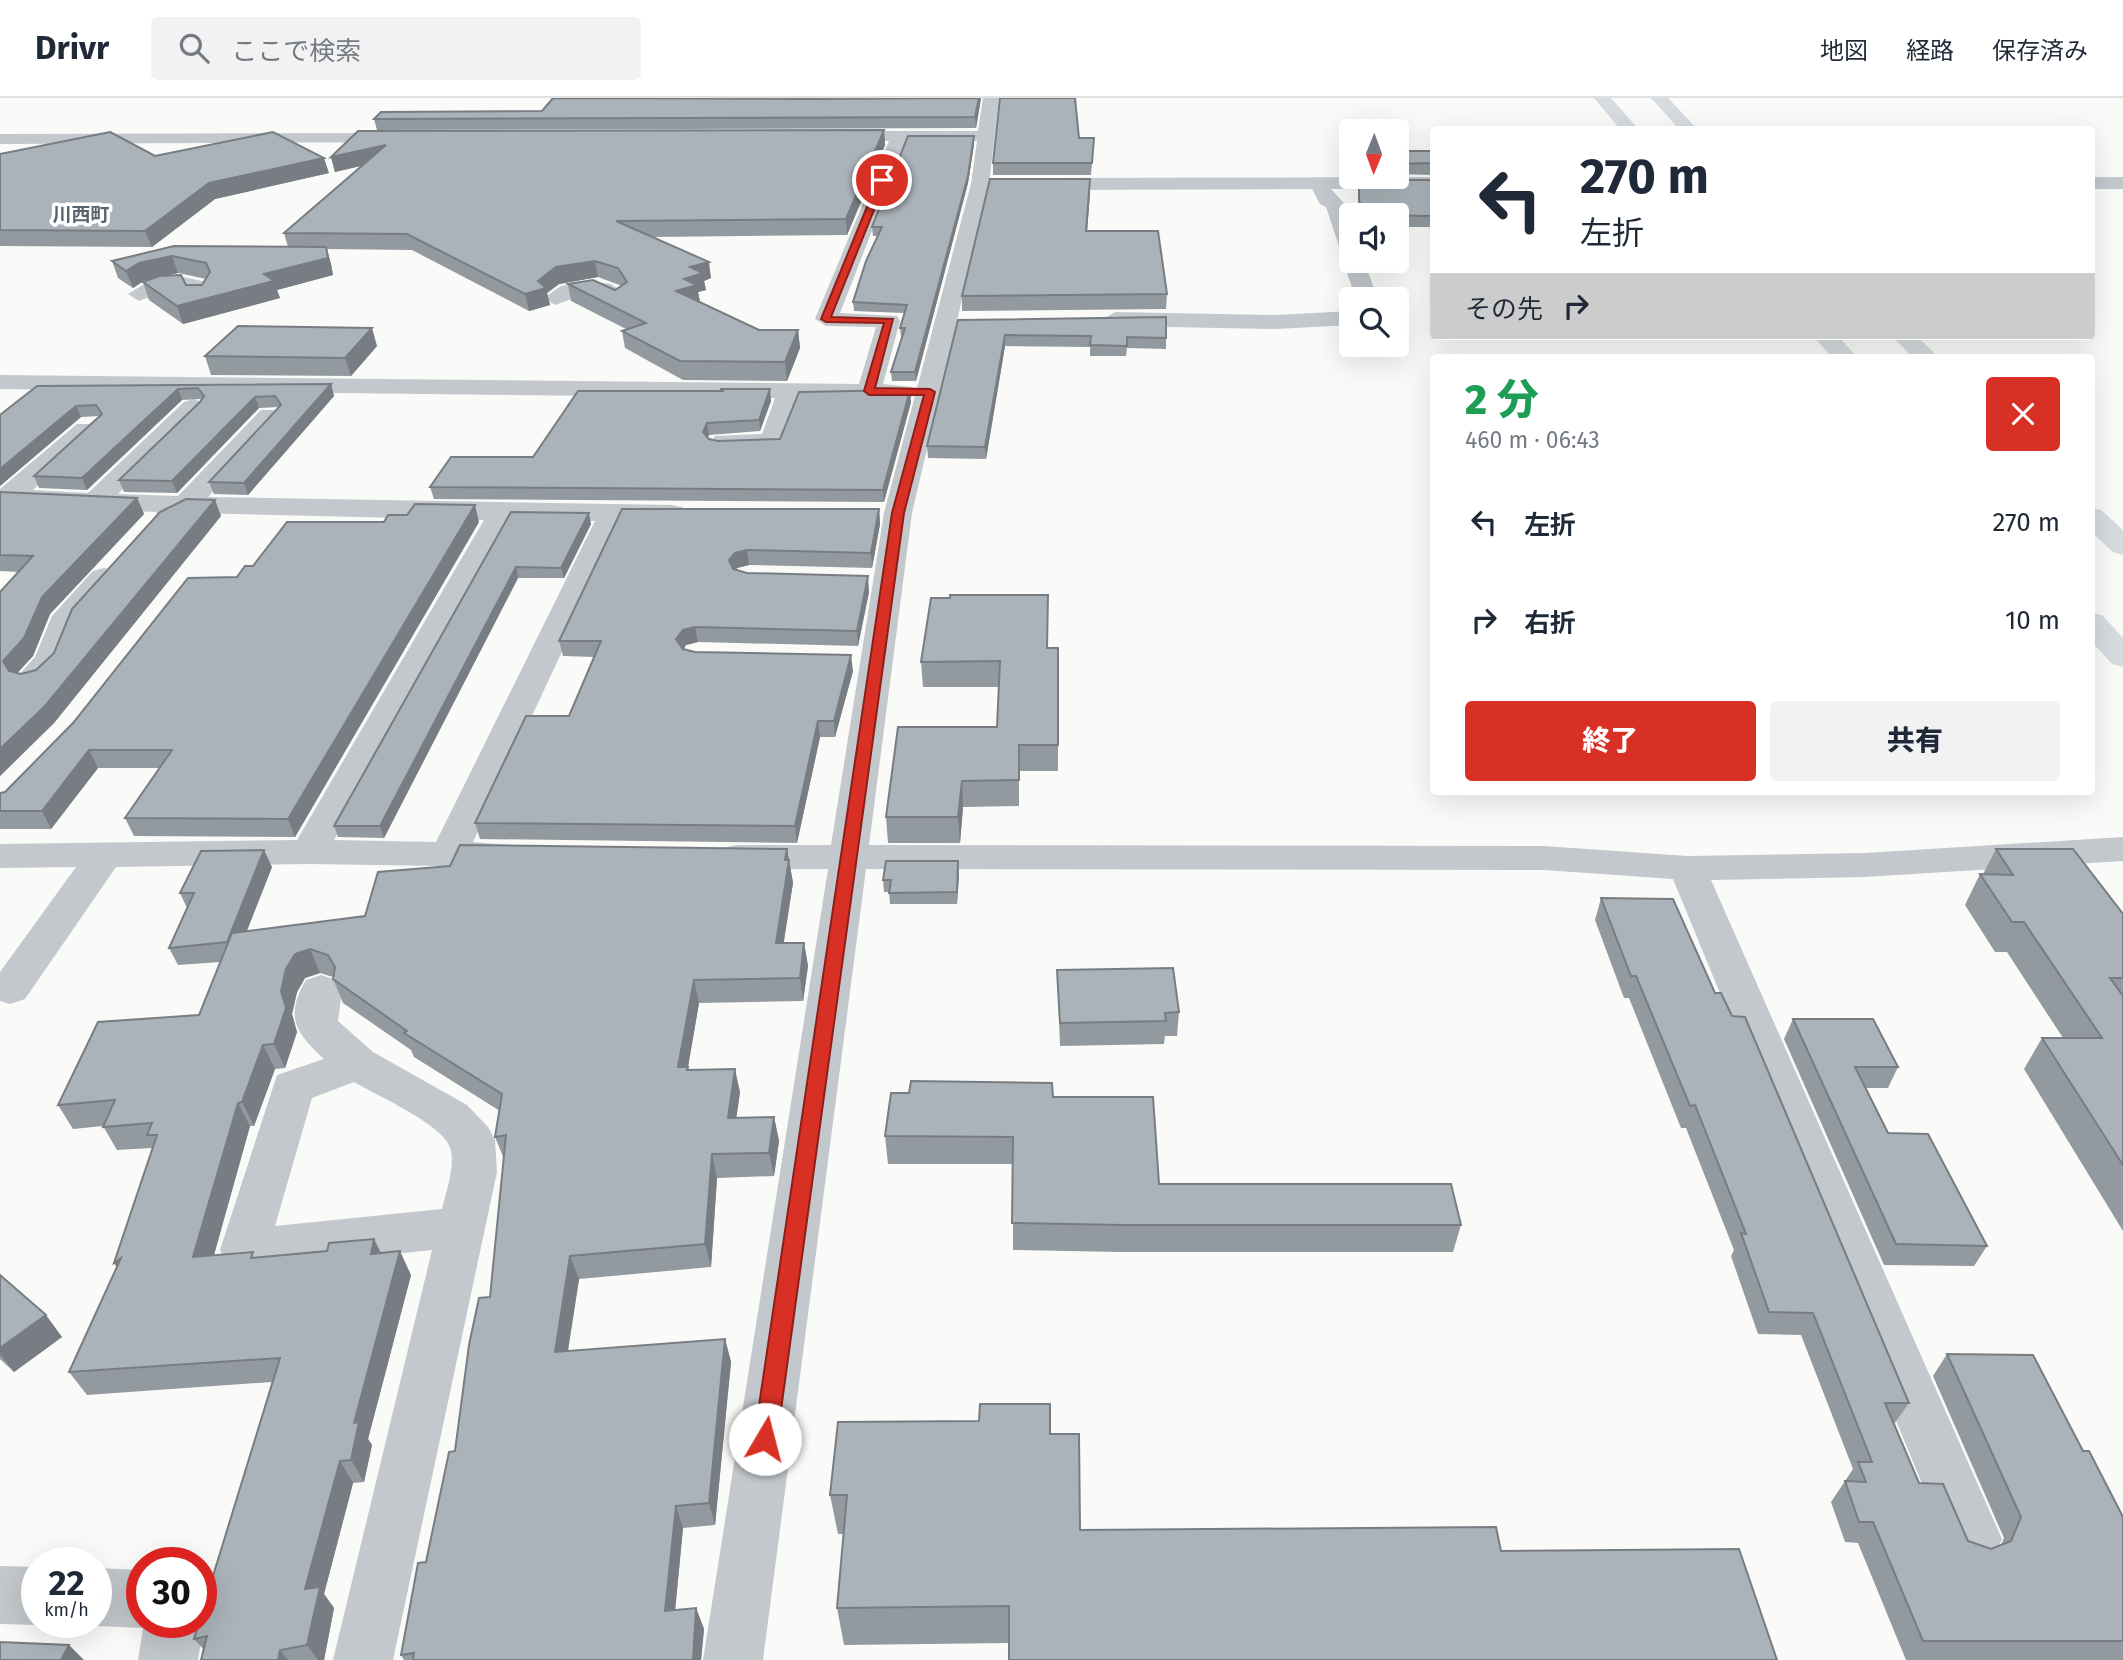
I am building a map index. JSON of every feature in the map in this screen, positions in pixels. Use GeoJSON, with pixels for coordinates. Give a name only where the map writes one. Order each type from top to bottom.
{"type":"FeatureCollection","features":[{"type":"Feature","properties":{"kind":"main road"},"geometry":{"type":"LineString","coordinates":[[1602,98],[1627,126]]}},
{"type":"Feature","properties":{"kind":"main road"},"geometry":{"type":"LineString","coordinates":[[1659,98],[1686,126]]}},
{"type":"Feature","properties":{"kind":"main road"},"geometry":{"type":"LineString","coordinates":[[1829,340],[1842,354]]}},
{"type":"Feature","properties":{"kind":"main road"},"geometry":{"type":"LineString","coordinates":[[1908,340],[1923,354]]}},
{"type":"Feature","properties":{"kind":"main road"},"geometry":{"type":"LineString","coordinates":[[2095,520],[2123,546]]}},
{"type":"Feature","properties":{"kind":"main road"},"geometry":{"type":"LineString","coordinates":[[2095,626],[2123,657]]}},
{"type":"Feature","properties":{"kind":"street"},"geometry":{"type":"LineString","coordinates":[[733,1660],[850,858],[864,658],[884,513],[930,392],[946,321],[986,184],[986,136],[991,98]]}},
{"type":"Feature","properties":{"kind":"street"},"geometry":{"type":"LineString","coordinates":[[822,136],[986,136]]}},
{"type":"Feature","properties":{"kind":"street"},"geometry":{"type":"LineString","coordinates":[[869,391],[890,321],[832,318],[827,289],[846,267],[900,136]]}},
{"type":"Feature","properties":{"kind":"street"},"geometry":{"type":"LineString","coordinates":[[0,139],[378,141],[420,138]]}},
{"type":"Feature","properties":{"kind":"street"},"geometry":{"type":"LineString","coordinates":[[1020,184],[1430,183]]}},
{"type":"Feature","properties":{"kind":"street"},"geometry":{"type":"LineString","coordinates":[[2095,183],[2123,183]]}},
{"type":"Feature","properties":{"kind":"street"},"geometry":{"type":"LineString","coordinates":[[1319,184],[1327,200],[1335,204],[1339,216]]}},
{"type":"Feature","properties":{"kind":"street"},"geometry":{"type":"LineString","coordinates":[[825,267],[846,267]]}},
{"type":"Feature","properties":{"kind":"street"},"geometry":{"type":"LineString","coordinates":[[139,294],[153,288],[183,283],[203,288],[200,295]]}},
{"type":"Feature","properties":{"kind":"street"},"geometry":{"type":"LineString","coordinates":[[555,298],[574,290],[592,288],[608,290],[617,298]]}},
{"type":"Feature","properties":{"kind":"street"},"geometry":{"type":"LineString","coordinates":[[1096,320],[1191,318],[1276,322],[1339,319]]}},
{"type":"Feature","properties":{"kind":"street"},"geometry":{"type":"LineString","coordinates":[[946,321],[974,321]]}},
{"type":"Feature","properties":{"kind":"street"},"geometry":{"type":"LineString","coordinates":[[0,382],[34,377],[495,380],[790,391],[827,383],[869,391],[930,392]]}},
{"type":"Feature","properties":{"kind":"street"},"geometry":{"type":"LineString","coordinates":[[720,442],[772,442],[790,391]]}},
{"type":"Feature","properties":{"kind":"street"},"geometry":{"type":"LineString","coordinates":[[95,502],[193,407]]}},
{"type":"Feature","properties":{"kind":"street"},"geometry":{"type":"LineString","coordinates":[[146,530],[155,520],[184,506],[270,415]]}},
{"type":"Feature","properties":{"kind":"street"},"geometry":{"type":"LineString","coordinates":[[5,497],[92,424]]}},
{"type":"Feature","properties":{"kind":"street"},"geometry":{"type":"LineString","coordinates":[[5,497],[184,506],[502,513],[695,513]]}},
{"type":"Feature","properties":{"kind":"street"},"geometry":{"type":"LineString","coordinates":[[309,852],[502,513]]}},
{"type":"Feature","properties":{"kind":"street"},"geometry":{"type":"LineString","coordinates":[[448,855],[613,513]]}},
{"type":"Feature","properties":{"kind":"street"},"geometry":{"type":"LineString","coordinates":[[2095,527],[2123,527]]}},
{"type":"Feature","properties":{"kind":"street"},"geometry":{"type":"LineString","coordinates":[[32,679],[50,661],[63,624],[118,561]]}},
{"type":"Feature","properties":{"kind":"street"},"geometry":{"type":"LineString","coordinates":[[698,857],[1530,858],[1687,868],[1865,865],[2123,849]]}},
{"type":"Feature","properties":{"kind":"street"},"geometry":{"type":"LineString","coordinates":[[0,856],[309,852],[545,855]]}},
{"type":"Feature","properties":{"kind":"street"},"geometry":{"type":"LineString","coordinates":[[10,989],[105,855]]}},
{"type":"Feature","properties":{"kind":"street"},"geometry":{"type":"LineString","coordinates":[[1687,868],[1973,1539]]}},
{"type":"Feature","properties":{"kind":"street"},"geometry":{"type":"LineString","coordinates":[[321,990],[316,1026],[358,1064],[451,1117],[472,1140],[474,1172],[363,1660]]}},
{"type":"Feature","properties":{"kind":"street"},"geometry":{"type":"LineString","coordinates":[[358,1064],[293,1087],[244,1250],[462,1227]]}},
{"type":"Feature","properties":{"kind":"street"},"geometry":{"type":"LineString","coordinates":[[0,1594],[21,1595]]}},
{"type":"Feature","properties":{"kind":"street"},"geometry":{"type":"LineString","coordinates":[[168,1660],[171,1638]]}},
{"type":"Feature","properties":{"kind":"building"},"geometry":{"type":"Polygon","coordinates":[[[553,98],[979,98],[975,117],[374,119],[381,112],[542,111],[553,98]]]}},
{"type":"Feature","properties":{"kind":"building"},"geometry":{"type":"Polygon","coordinates":[[[1000,98],[1075,98],[1079,138],[1094,138],[1092,163],[993,163],[1000,98]]]}},
{"type":"Feature","properties":{"kind":"building"},"geometry":{"type":"Polygon","coordinates":[[[884,130],[846,219],[616,221],[709,262],[690,267],[703,273],[684,279],[697,285],[676,291],[759,330],[798,330],[785,362],[680,361],[622,331],[646,323],[568,284],[593,280],[615,290],[627,282],[618,268],[595,261],[556,267],[538,281],[546,288],[525,294],[407,234],[284,233],[386,145],[331,157],[358,131],[884,130]]]}},
{"type":"Feature","properties":{"kind":"building"},"geometry":{"type":"Polygon","coordinates":[[[110,132],[155,156],[273,132],[324,158],[209,183],[145,231],[0,230],[0,154],[110,132]]]}},
{"type":"Feature","properties":{"kind":"building"},"geometry":{"type":"Polygon","coordinates":[[[908,136],[974,136],[968,176],[915,372],[891,372],[905,328],[900,328],[907,305],[853,302],[866,261],[882,227],[872,227],[908,136]]]}},
{"type":"Feature","properties":{"kind":"building"},"geometry":{"type":"Polygon","coordinates":[[[1409,151],[1430,151],[1430,163],[1409,164],[1409,151]]]}},
{"type":"Feature","properties":{"kind":"building"},"geometry":{"type":"Polygon","coordinates":[[[990,179],[1090,179],[1086,231],[1158,231],[1167,294],[962,296],[990,179]]]}},
{"type":"Feature","properties":{"kind":"building"},"geometry":{"type":"Polygon","coordinates":[[[1409,180],[1430,180],[1430,216],[1409,216],[1409,203],[1360,203],[1359,189],[1409,189],[1409,180]]]}},
{"type":"Feature","properties":{"kind":"building"},"geometry":{"type":"Polygon","coordinates":[[[174,246],[326,247],[328,258],[264,274],[274,281],[177,306],[143,282],[159,276],[181,275],[186,285],[202,285],[210,272],[206,263],[172,256],[139,263],[126,271],[112,261],[174,246]]]}},
{"type":"Feature","properties":{"kind":"building"},"geometry":{"type":"Polygon","coordinates":[[[1166,317],[1166,338],[1127,337],[1127,346],[1090,345],[1091,336],[1005,335],[985,447],[927,446],[958,320],[1166,317]]]}},
{"type":"Feature","properties":{"kind":"building"},"geometry":{"type":"Polygon","coordinates":[[[238,326],[372,328],[345,358],[205,356],[238,326]]]}},
{"type":"Feature","properties":{"kind":"building"},"geometry":{"type":"Polygon","coordinates":[[[331,384],[244,483],[209,482],[281,405],[275,396],[255,397],[172,481],[119,480],[200,402],[204,396],[198,388],[178,389],[82,478],[34,476],[102,414],[96,405],[76,406],[0,469],[0,415],[37,386],[331,384]]]}},
{"type":"Feature","properties":{"kind":"building"},"geometry":{"type":"Polygon","coordinates":[[[720,389],[770,389],[759,420],[707,423],[703,432],[709,439],[718,441],[780,439],[799,392],[910,390],[883,490],[430,487],[451,457],[533,457],[578,391],[724,391],[720,389]]]}},
{"type":"Feature","properties":{"kind":"building"},"geometry":{"type":"Polygon","coordinates":[[[0,492],[137,498],[42,597],[24,638],[3,661],[9,671],[21,674],[36,670],[54,653],[72,609],[160,512],[186,499],[215,500],[45,706],[0,749],[0,592],[33,556],[0,555],[0,492]]]}},
{"type":"Feature","properties":{"kind":"building"},"geometry":{"type":"Polygon","coordinates":[[[415,504],[475,505],[288,819],[125,818],[172,750],[89,750],[42,811],[0,811],[0,793],[5,792],[73,723],[188,578],[237,577],[245,566],[253,566],[287,522],[384,522],[388,515],[407,515],[415,504]]]}},
{"type":"Feature","properties":{"kind":"building"},"geometry":{"type":"Polygon","coordinates":[[[622,509],[879,509],[871,553],[747,550],[735,553],[729,560],[733,569],[747,573],[868,576],[857,631],[695,627],[683,630],[676,639],[683,649],[695,652],[851,655],[834,721],[818,721],[795,826],[475,823],[526,716],[569,716],[601,641],[559,641],[622,509]]]}},
{"type":"Feature","properties":{"kind":"building"},"geometry":{"type":"Polygon","coordinates":[[[511,512],[589,513],[561,568],[516,567],[380,826],[334,826],[511,512]]]}},
{"type":"Feature","properties":{"kind":"building"},"geometry":{"type":"Polygon","coordinates":[[[950,595],[1048,595],[1047,648],[1058,648],[1058,745],[1019,745],[1019,780],[962,781],[958,817],[886,817],[898,727],[997,727],[1000,661],[921,662],[931,598],[950,598],[950,595]]]}},
{"type":"Feature","properties":{"kind":"building"},"geometry":{"type":"Polygon","coordinates":[[[460,845],[787,849],[785,860],[789,860],[776,943],[804,943],[800,978],[694,980],[678,1067],[688,1067],[687,1070],[735,1069],[728,1118],[774,1117],[769,1153],[712,1154],[705,1244],[570,1256],[555,1352],[725,1339],[709,1503],[676,1506],[665,1611],[696,1608],[693,1660],[413,1660],[414,1653],[401,1655],[418,1563],[426,1562],[449,1452],[455,1451],[469,1345],[479,1298],[490,1297],[506,1135],[495,1137],[502,1094],[404,1033],[407,1031],[333,979],[335,967],[328,955],[310,949],[295,954],[286,969],[281,991],[286,1008],[274,1044],[263,1045],[242,1102],[238,1103],[193,1257],[253,1252],[251,1258],[327,1251],[329,1243],[374,1239],[371,1254],[400,1251],[354,1423],[359,1422],[351,1460],[340,1461],[305,1589],[320,1587],[307,1645],[280,1650],[278,1660],[201,1660],[206,1638],[217,1638],[217,1563],[280,1358],[69,1372],[121,1258],[114,1263],[157,1135],[147,1135],[152,1123],[103,1127],[115,1100],[58,1105],[98,1022],[199,1015],[232,933],[365,916],[378,872],[450,866],[460,845]]]}},
{"type":"Feature","properties":{"kind":"building"},"geometry":{"type":"Polygon","coordinates":[[[1996,849],[2073,849],[2123,914],[2123,978],[2110,978],[2123,996],[2123,1165],[2042,1038],[2102,1038],[2024,922],[2012,922],[1980,874],[2013,875],[1996,849]]]}},
{"type":"Feature","properties":{"kind":"building"},"geometry":{"type":"Polygon","coordinates":[[[264,850],[227,942],[169,948],[194,893],[180,893],[201,851],[264,850]]]}},
{"type":"Feature","properties":{"kind":"building"},"geometry":{"type":"Polygon","coordinates":[[[886,861],[958,861],[957,892],[889,893],[891,880],[883,880],[886,861]]]}},
{"type":"Feature","properties":{"kind":"building"},"geometry":{"type":"Polygon","coordinates":[[[1601,898],[1673,899],[1715,993],[1721,993],[1732,1016],[1745,1017],[1909,1403],[1885,1403],[1919,1483],[1943,1484],[1968,1541],[1991,1549],[2011,1541],[2021,1517],[1947,1354],[2033,1355],[2083,1451],[2089,1451],[2123,1517],[2123,1641],[1923,1641],[1873,1522],[1859,1522],[1845,1481],[1866,1482],[1858,1462],[1872,1462],[1813,1313],[1769,1312],[1741,1233],[1746,1234],[1695,1105],[1690,1106],[1636,976],[1631,976],[1601,898]]]}},
{"type":"Feature","properties":{"kind":"building"},"geometry":{"type":"Polygon","coordinates":[[[1173,968],[1179,1012],[1165,1013],[1166,1021],[1060,1023],[1057,970],[1173,968]]]}},
{"type":"Feature","properties":{"kind":"building"},"geometry":{"type":"Polygon","coordinates":[[[1793,1019],[1873,1019],[1898,1067],[1855,1067],[1888,1133],[1928,1134],[1987,1246],[1896,1244],[1793,1019]]]}},
{"type":"Feature","properties":{"kind":"building"},"geometry":{"type":"Polygon","coordinates":[[[911,1081],[1052,1083],[1053,1097],[1153,1097],[1159,1184],[1451,1184],[1461,1225],[1012,1223],[1013,1137],[885,1136],[891,1093],[909,1093],[911,1081]]]}},
{"type":"Feature","properties":{"kind":"building"},"geometry":{"type":"Polygon","coordinates":[[[0,1275],[46,1315],[0,1348],[0,1275]]]}},
{"type":"Feature","properties":{"kind":"building"},"geometry":{"type":"Polygon","coordinates":[[[980,1404],[1050,1404],[1050,1434],[1079,1434],[1080,1530],[1496,1527],[1501,1551],[1739,1549],[1777,1660],[1009,1660],[1009,1606],[837,1608],[847,1495],[830,1495],[838,1422],[979,1421],[980,1404]]]}},
{"type":"Feature","properties":{"kind":"building"},"geometry":{"type":"Polygon","coordinates":[[[0,1642],[69,1645],[61,1660],[0,1660],[0,1642]]]}},
{"type":"Feature","properties":{"kind":"district","name":"川西町"},"geometry":{"type":"Point","coordinates":[81,214]}},
{"type":"Feature","properties":{"kind":"route"},"geometry":{"type":"LineString","coordinates":[[765,1439],[898,513],[930,392],[869,391],[890,321],[826,319],[882,180]]}}]}
